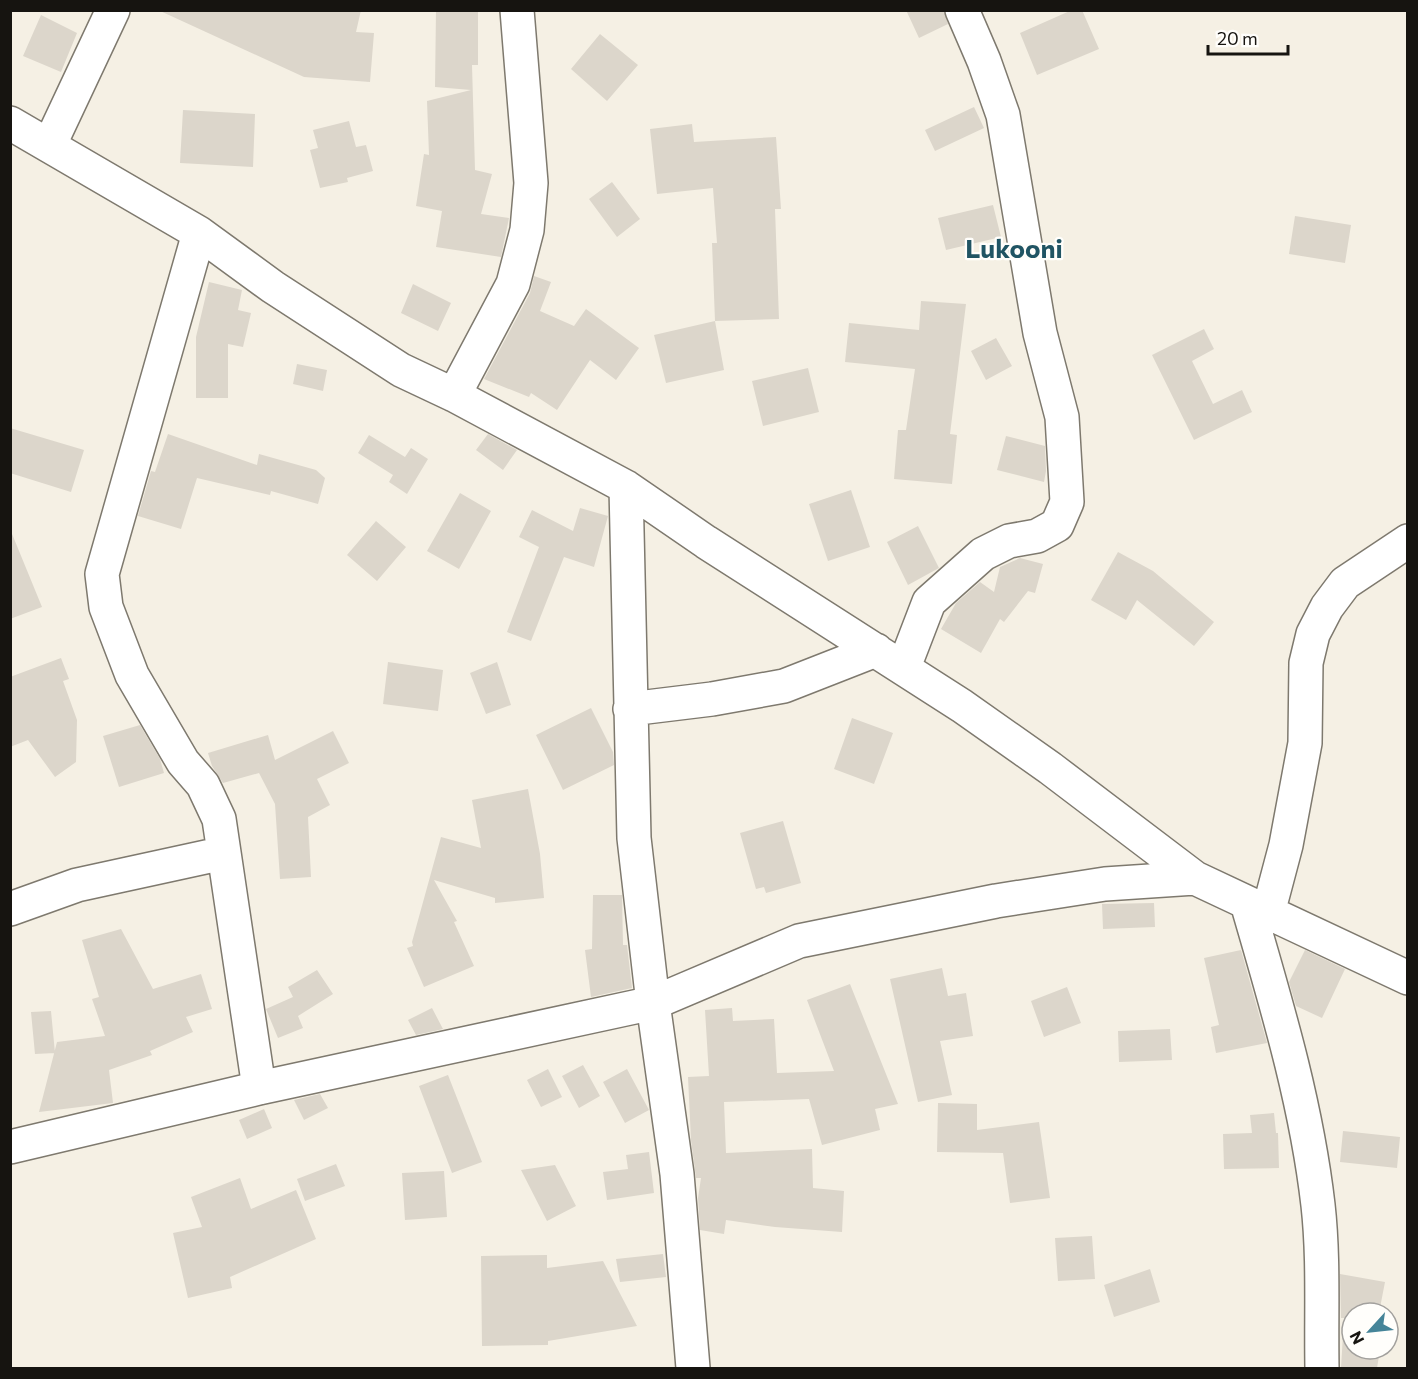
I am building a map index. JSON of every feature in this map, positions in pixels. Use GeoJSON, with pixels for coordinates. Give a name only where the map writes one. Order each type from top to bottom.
{"type":"FeatureCollection","features":[{"type":"Feature","properties":{"kind":"street"},"geometry":{"type":"LineString","coordinates":[[50,144],[113,10]]}},
{"type":"Feature","properties":{"kind":"street"},"geometry":{"type":"LineString","coordinates":[[454,395],[513,284],[527,230],[531,183],[517,10]]}},
{"type":"Feature","properties":{"kind":"street"},"geometry":{"type":"LineString","coordinates":[[904,667],[929,602],[983,554],[1009,541],[1038,536],[1057,525],[1067,502],[1062,417],[1040,333],[1003,116],[984,61],[962,10]]}},
{"type":"Feature","properties":{"kind":"street"},"geometry":{"type":"LineString","coordinates":[[10,123],[50,144],[199,233],[273,287],[401,369],[626,487],[733,560],[904,667],[1050,768],[1195,878],[1407,978]]}},
{"type":"Feature","properties":{"kind":"street"},"geometry":{"type":"LineString","coordinates":[[199,233],[102,574],[106,607],[132,675],[183,762],[209,796],[219,819],[259,1088]]}},
{"type":"Feature","properties":{"kind":"street"},"geometry":{"type":"LineString","coordinates":[[626,487],[634,838],[653,1003],[677,1174],[693,1368]]}},
{"type":"Feature","properties":{"kind":"street"},"geometry":{"type":"LineString","coordinates":[[1322,1368],[1318,1206],[1306,1126],[1292,1056],[1257,908],[1286,845],[1305,743],[1306,663],[1314,634],[1327,607],[1345,583],[1407,541]]}},
{"type":"Feature","properties":{"kind":"street"},"geometry":{"type":"LineString","coordinates":[[630,709],[702,701],[784,686],[876,650]]}},
{"type":"Feature","properties":{"kind":"street"},"geometry":{"type":"LineString","coordinates":[[10,909],[77,885],[224,853]]}},
{"type":"Feature","properties":{"kind":"street"},"geometry":{"type":"LineString","coordinates":[[10,1147],[259,1088],[653,1003],[799,941],[996,901],[1105,884],[1195,878]]}},
{"type":"Feature","properties":{"kind":"building"},"geometry":{"type":"Polygon","coordinates":[[[158,10],[361,10],[356,32],[374,33],[370,82],[304,77],[158,10]]]}},
{"type":"Feature","properties":{"kind":"building"},"geometry":{"type":"Polygon","coordinates":[[[436,10],[478,10],[478,65],[472,65],[475,170],[492,174],[481,214],[509,218],[501,257],[436,247],[442,211],[416,206],[424,154],[429,155],[427,101],[471,90],[435,87],[436,10]]]}},
{"type":"Feature","properties":{"kind":"building"},"geometry":{"type":"Polygon","coordinates":[[[906,10],[944,10],[948,24],[919,38],[906,10]]]}},
{"type":"Feature","properties":{"kind":"building"},"geometry":{"type":"Polygon","coordinates":[[[1072,10],[1082,10],[1099,49],[1037,75],[1020,33],[1072,10]]]}},
{"type":"Feature","properties":{"kind":"building"},"geometry":{"type":"Polygon","coordinates":[[[41,15],[77,33],[61,72],[23,56],[41,15]]]}},
{"type":"Feature","properties":{"kind":"building"},"geometry":{"type":"Polygon","coordinates":[[[600,34],[638,65],[607,101],[571,69],[600,34]]]}},
{"type":"Feature","properties":{"kind":"building"},"geometry":{"type":"Polygon","coordinates":[[[974,107],[984,128],[935,151],[925,130],[974,107]]]}},
{"type":"Feature","properties":{"kind":"building"},"geometry":{"type":"Polygon","coordinates":[[[183,110],[255,114],[253,167],[180,163],[183,110]]]}},
{"type":"Feature","properties":{"kind":"building"},"geometry":{"type":"Polygon","coordinates":[[[349,121],[356,147],[366,145],[373,171],[347,178],[348,182],[320,188],[310,150],[318,148],[313,130],[349,121]]]}},
{"type":"Feature","properties":{"kind":"building"},"geometry":{"type":"Polygon","coordinates":[[[692,124],[694,142],[776,137],[781,209],[775,209],[779,319],[715,321],[712,243],[717,243],[713,188],[657,194],[650,129],[692,124]]]}},
{"type":"Feature","properties":{"kind":"building"},"geometry":{"type":"Polygon","coordinates":[[[612,182],[640,219],[617,237],[589,199],[612,182]]]}},
{"type":"Feature","properties":{"kind":"building"},"geometry":{"type":"Polygon","coordinates":[[[993,205],[1001,237],[946,250],[938,218],[993,205]]]}},
{"type":"Feature","properties":{"kind":"building"},"geometry":{"type":"Polygon","coordinates":[[[1295,216],[1351,225],[1345,263],[1289,254],[1295,216]]]}},
{"type":"Feature","properties":{"kind":"building"},"geometry":{"type":"Polygon","coordinates":[[[534,276],[551,282],[540,311],[574,326],[586,309],[639,348],[616,380],[590,360],[557,410],[531,393],[529,397],[484,379],[530,293],[534,276]]]}},
{"type":"Feature","properties":{"kind":"building"},"geometry":{"type":"Polygon","coordinates":[[[209,282],[242,290],[238,310],[251,313],[243,347],[228,344],[228,398],[196,398],[196,337],[209,282]]]}},
{"type":"Feature","properties":{"kind":"building"},"geometry":{"type":"Polygon","coordinates":[[[413,284],[451,303],[438,331],[401,313],[413,284]]]}},
{"type":"Feature","properties":{"kind":"building"},"geometry":{"type":"Polygon","coordinates":[[[921,301],[966,304],[950,434],[957,435],[952,484],[894,479],[898,430],[906,430],[915,369],[845,362],[849,323],[919,330],[921,301]]]}},
{"type":"Feature","properties":{"kind":"building"},"geometry":{"type":"Polygon","coordinates":[[[715,321],[724,370],[666,383],[654,335],[715,321]]]}},
{"type":"Feature","properties":{"kind":"building"},"geometry":{"type":"Polygon","coordinates":[[[1204,329],[1214,349],[1192,361],[1213,404],[1242,390],[1252,412],[1194,440],[1152,355],[1204,329]]]}},
{"type":"Feature","properties":{"kind":"building"},"geometry":{"type":"Polygon","coordinates":[[[996,338],[1012,366],[986,380],[971,351],[996,338]]]}},
{"type":"Feature","properties":{"kind":"building"},"geometry":{"type":"Polygon","coordinates":[[[297,364],[327,370],[323,391],[293,384],[297,364]]]}},
{"type":"Feature","properties":{"kind":"building"},"geometry":{"type":"Polygon","coordinates":[[[808,368],[819,412],[763,426],[752,381],[808,368]]]}},
{"type":"Feature","properties":{"kind":"building"},"geometry":{"type":"Polygon","coordinates":[[[10,428],[84,450],[71,492],[10,473],[10,428]]]}},
{"type":"Feature","properties":{"kind":"building"},"geometry":{"type":"Polygon","coordinates":[[[168,434],[257,465],[259,454],[316,470],[325,478],[318,504],[271,491],[270,495],[197,478],[181,529],[138,516],[151,471],[155,472],[168,434]]]}},
{"type":"Feature","properties":{"kind":"building"},"geometry":{"type":"Polygon","coordinates":[[[488,434],[517,450],[503,470],[476,450],[488,434]]]}},
{"type":"Feature","properties":{"kind":"building"},"geometry":{"type":"Polygon","coordinates":[[[369,435],[405,457],[411,448],[428,459],[407,494],[389,482],[393,475],[358,453],[369,435]]]}},
{"type":"Feature","properties":{"kind":"building"},"geometry":{"type":"Polygon","coordinates":[[[1006,436],[1045,446],[1044,482],[997,470],[1006,436]]]}},
{"type":"Feature","properties":{"kind":"building"},"geometry":{"type":"Polygon","coordinates":[[[851,490],[870,547],[828,561],[809,504],[851,490]]]}},
{"type":"Feature","properties":{"kind":"building"},"geometry":{"type":"Polygon","coordinates":[[[460,493],[491,511],[459,569],[427,551],[460,493]]]}},
{"type":"Feature","properties":{"kind":"building"},"geometry":{"type":"Polygon","coordinates":[[[580,508],[608,516],[594,567],[564,557],[531,641],[507,632],[539,547],[519,537],[532,510],[573,531],[580,508]]]}},
{"type":"Feature","properties":{"kind":"building"},"geometry":{"type":"Polygon","coordinates":[[[376,521],[406,547],[377,581],[347,555],[376,521]]]}},
{"type":"Feature","properties":{"kind":"building"},"geometry":{"type":"Polygon","coordinates":[[[918,526],[939,568],[908,585],[887,542],[918,526]]]}},
{"type":"Feature","properties":{"kind":"building"},"geometry":{"type":"Polygon","coordinates":[[[10,529],[42,607],[10,619],[10,529]]]}},
{"type":"Feature","properties":{"kind":"building"},"geometry":{"type":"Polygon","coordinates":[[[1118,552],[1153,571],[1214,622],[1194,646],[1137,600],[1126,620],[1091,600],[1118,552]]]}},
{"type":"Feature","properties":{"kind":"building"},"geometry":{"type":"Polygon","coordinates":[[[1020,558],[1043,564],[1035,593],[1028,591],[1004,622],[1000,619],[981,653],[941,629],[956,603],[980,582],[994,592],[1000,567],[1020,558]]]}},
{"type":"Feature","properties":{"kind":"building"},"geometry":{"type":"Polygon","coordinates":[[[61,658],[69,679],[63,681],[77,720],[76,762],[55,777],[28,740],[10,747],[10,677],[61,658]]]}},
{"type":"Feature","properties":{"kind":"building"},"geometry":{"type":"Polygon","coordinates":[[[388,662],[443,670],[438,711],[383,704],[388,662]]]}},
{"type":"Feature","properties":{"kind":"building"},"geometry":{"type":"Polygon","coordinates":[[[497,662],[511,705],[486,714],[470,673],[497,662]]]}},
{"type":"Feature","properties":{"kind":"building"},"geometry":{"type":"Polygon","coordinates":[[[591,708],[613,752],[614,765],[563,790],[536,735],[591,708]]]}},
{"type":"Feature","properties":{"kind":"building"},"geometry":{"type":"Polygon","coordinates":[[[852,718],[893,733],[874,784],[834,769],[852,718]]]}},
{"type":"Feature","properties":{"kind":"building"},"geometry":{"type":"Polygon","coordinates":[[[140,725],[160,759],[164,773],[119,787],[103,736],[140,725]]]}},
{"type":"Feature","properties":{"kind":"building"},"geometry":{"type":"Polygon","coordinates":[[[333,731],[349,763],[317,779],[330,805],[308,817],[311,877],[280,879],[275,804],[259,773],[223,783],[212,766],[208,753],[268,735],[275,760],[333,731]]]}},
{"type":"Feature","properties":{"kind":"building"},"geometry":{"type":"Polygon","coordinates":[[[528,789],[540,854],[544,898],[495,903],[495,898],[434,880],[457,921],[454,922],[474,966],[424,987],[407,948],[413,946],[412,942],[441,837],[481,848],[472,800],[528,789]]]}},
{"type":"Feature","properties":{"kind":"building"},"geometry":{"type":"Polygon","coordinates":[[[783,821],[801,883],[766,893],[764,887],[756,889],[740,833],[783,821]]]}},
{"type":"Feature","properties":{"kind":"building"},"geometry":{"type":"Polygon","coordinates":[[[593,895],[622,895],[623,945],[627,945],[632,988],[591,997],[585,950],[592,949],[593,895]]]}},
{"type":"Feature","properties":{"kind":"building"},"geometry":{"type":"Polygon","coordinates":[[[1154,903],[1155,927],[1103,929],[1102,904],[1154,903]]]}},
{"type":"Feature","properties":{"kind":"building"},"geometry":{"type":"Polygon","coordinates":[[[121,929],[153,989],[201,974],[212,1009],[186,1017],[193,1032],[150,1051],[152,1055],[109,1070],[113,1103],[39,1112],[57,1042],[105,1036],[92,999],[99,997],[82,940],[121,929]]]}},
{"type":"Feature","properties":{"kind":"building"},"geometry":{"type":"Polygon","coordinates":[[[1241,950],[1267,1043],[1216,1053],[1211,1027],[1219,1025],[1204,958],[1241,950]]]}},
{"type":"Feature","properties":{"kind":"building"},"geometry":{"type":"Polygon","coordinates":[[[1305,950],[1345,969],[1322,1018],[1296,1006],[1289,982],[1305,950]]]}},
{"type":"Feature","properties":{"kind":"building"},"geometry":{"type":"Polygon","coordinates":[[[942,968],[948,996],[966,993],[973,1036],[940,1041],[952,1095],[918,1102],[890,979],[942,968]]]}},
{"type":"Feature","properties":{"kind":"building"},"geometry":{"type":"Polygon","coordinates":[[[317,970],[333,994],[298,1016],[303,1028],[278,1038],[266,1009],[293,997],[288,987],[317,970]]]}},
{"type":"Feature","properties":{"kind":"building"},"geometry":{"type":"Polygon","coordinates":[[[850,984],[898,1104],[875,1109],[880,1130],[822,1145],[809,1099],[724,1102],[726,1153],[812,1149],[813,1188],[844,1191],[842,1232],[775,1227],[726,1220],[724,1234],[700,1230],[698,1198],[701,1178],[696,1178],[691,1140],[688,1077],[709,1076],[705,1010],[732,1008],[733,1021],[774,1019],[777,1073],[834,1071],[807,1000],[850,984]]]}},
{"type":"Feature","properties":{"kind":"building"},"geometry":{"type":"Polygon","coordinates":[[[1067,987],[1081,1023],[1044,1037],[1031,1001],[1067,987]]]}},
{"type":"Feature","properties":{"kind":"building"},"geometry":{"type":"Polygon","coordinates":[[[432,1008],[443,1029],[416,1035],[408,1020],[432,1008]]]}},
{"type":"Feature","properties":{"kind":"building"},"geometry":{"type":"Polygon","coordinates":[[[51,1011],[55,1053],[35,1054],[31,1012],[51,1011]]]}},
{"type":"Feature","properties":{"kind":"building"},"geometry":{"type":"Polygon","coordinates":[[[1170,1029],[1172,1060],[1119,1062],[1118,1031],[1170,1029]]]}},
{"type":"Feature","properties":{"kind":"building"},"geometry":{"type":"Polygon","coordinates":[[[583,1065],[600,1096],[579,1108],[562,1076],[583,1065]]]}},
{"type":"Feature","properties":{"kind":"building"},"geometry":{"type":"Polygon","coordinates":[[[548,1069],[562,1097],[541,1107],[527,1080],[548,1069]]]}},
{"type":"Feature","properties":{"kind":"building"},"geometry":{"type":"Polygon","coordinates":[[[627,1069],[649,1110],[625,1123],[603,1082],[627,1069]]]}},
{"type":"Feature","properties":{"kind":"building"},"geometry":{"type":"Polygon","coordinates":[[[448,1075],[482,1162],[452,1173],[419,1086],[448,1075]]]}},
{"type":"Feature","properties":{"kind":"building"},"geometry":{"type":"Polygon","coordinates":[[[320,1094],[328,1108],[304,1120],[294,1100],[320,1094]]]}},
{"type":"Feature","properties":{"kind":"building"},"geometry":{"type":"Polygon","coordinates":[[[938,1103],[977,1104],[977,1130],[1039,1122],[1050,1198],[1010,1203],[1003,1153],[937,1152],[938,1103]]]}},
{"type":"Feature","properties":{"kind":"building"},"geometry":{"type":"Polygon","coordinates":[[[264,1109],[272,1128],[247,1139],[239,1120],[264,1109]]]}},
{"type":"Feature","properties":{"kind":"building"},"geometry":{"type":"Polygon","coordinates":[[[1274,1113],[1276,1133],[1278,1133],[1279,1168],[1224,1169],[1223,1134],[1252,1133],[1250,1115],[1274,1113]]]}},
{"type":"Feature","properties":{"kind":"building"},"geometry":{"type":"Polygon","coordinates":[[[1343,1131],[1400,1137],[1397,1168],[1340,1162],[1343,1131]]]}},
{"type":"Feature","properties":{"kind":"building"},"geometry":{"type":"Polygon","coordinates":[[[649,1152],[654,1193],[607,1200],[603,1172],[628,1169],[626,1155],[649,1152]]]}},
{"type":"Feature","properties":{"kind":"building"},"geometry":{"type":"Polygon","coordinates":[[[336,1164],[345,1186],[305,1201],[297,1179],[336,1164]]]}},
{"type":"Feature","properties":{"kind":"building"},"geometry":{"type":"Polygon","coordinates":[[[555,1165],[576,1206],[547,1221],[521,1170],[555,1165]]]}},
{"type":"Feature","properties":{"kind":"building"},"geometry":{"type":"Polygon","coordinates":[[[444,1171],[447,1217],[405,1220],[402,1173],[444,1171]]]}},
{"type":"Feature","properties":{"kind":"building"},"geometry":{"type":"Polygon","coordinates":[[[240,1178],[251,1209],[296,1190],[316,1239],[230,1277],[232,1288],[188,1298],[173,1233],[202,1227],[191,1197],[240,1178]]]}},
{"type":"Feature","properties":{"kind":"building"},"geometry":{"type":"Polygon","coordinates":[[[1092,1236],[1095,1279],[1058,1281],[1055,1238],[1092,1236]]]}},
{"type":"Feature","properties":{"kind":"building"},"geometry":{"type":"Polygon","coordinates":[[[663,1254],[666,1277],[620,1282],[616,1259],[663,1254]]]}},
{"type":"Feature","properties":{"kind":"building"},"geometry":{"type":"Polygon","coordinates":[[[547,1255],[547,1268],[603,1261],[637,1326],[548,1341],[548,1345],[482,1346],[481,1256],[547,1255]]]}},
{"type":"Feature","properties":{"kind":"building"},"geometry":{"type":"Polygon","coordinates":[[[1150,1269],[1160,1302],[1114,1317],[1104,1285],[1150,1269]]]}},
{"type":"Feature","properties":{"kind":"building"},"geometry":{"type":"Polygon","coordinates":[[[1340,1274],[1385,1282],[1381,1301],[1341,1301],[1340,1274]]]}},
{"type":"Feature","properties":{"kind":"building"},"geometry":{"type":"Polygon","coordinates":[[[1341,1361],[1378,1361],[1377,1368],[1341,1368],[1341,1361]]]}},
{"type":"Feature","properties":{"kind":"district","name":"Lukooni"},"geometry":{"type":"Point","coordinates":[1014,249]}}]}
